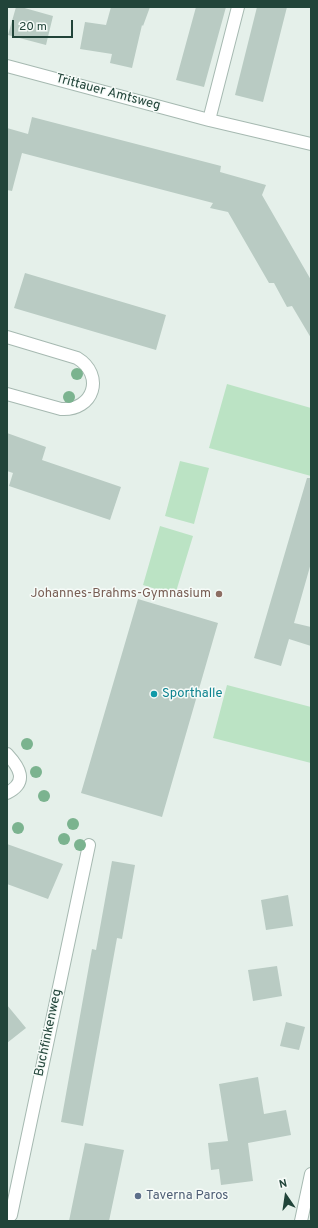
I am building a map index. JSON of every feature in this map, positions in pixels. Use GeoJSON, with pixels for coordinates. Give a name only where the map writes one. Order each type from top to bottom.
{"type":"FeatureCollection","features":[{"type":"Feature","properties":{"kind":"street"},"geometry":{"type":"LineString","coordinates":[[210,120],[238,7]]}},
{"type":"Feature","properties":{"kind":"street","name":"Trittauer Amtsweg"},"geometry":{"type":"LineString","coordinates":[[7,66],[210,120],[311,144]]}},
{"type":"Feature","properties":{"kind":"street"},"geometry":{"type":"LineString","coordinates":[[7,337],[77,358],[85,362],[93,379],[92,388],[87,400],[82,404],[68,409],[61,409],[7,394]]}},
{"type":"Feature","properties":{"kind":"street"},"geometry":{"type":"LineString","coordinates":[[7,754],[17,764],[20,775],[16,786],[7,793]]}},
{"type":"Feature","properties":{"kind":"street","name":"Buchfinkenweg"},"geometry":{"type":"LineString","coordinates":[[7,1219],[11,1215],[89,845]]}},
{"type":"Feature","properties":{"kind":"street"},"geometry":{"type":"LineString","coordinates":[[301,1221],[311,1174]]}},
{"type":"Feature","properties":{"kind":"green space"},"geometry":{"type":"Polygon","coordinates":[[[227,384],[311,408],[311,476],[209,448],[227,384]]]}},
{"type":"Feature","properties":{"kind":"green space"},"geometry":{"type":"Polygon","coordinates":[[[180,461],[209,468],[194,524],[165,516],[180,461]]]}},
{"type":"Feature","properties":{"kind":"green space"},"geometry":{"type":"Polygon","coordinates":[[[160,526],[193,536],[175,595],[143,585],[160,526]]]}},
{"type":"Feature","properties":{"kind":"green space"},"geometry":{"type":"Polygon","coordinates":[[[227,685],[311,707],[311,763],[213,738],[227,685]]]}},
{"type":"Feature","properties":{"kind":"building"},"geometry":{"type":"Polygon","coordinates":[[[16,7],[53,16],[46,45],[8,35],[16,7]]]}},
{"type":"Feature","properties":{"kind":"building"},"geometry":{"type":"Polygon","coordinates":[[[111,7],[150,7],[143,26],[142,25],[132,68],[110,63],[112,54],[80,49],[85,22],[106,25],[111,7]]]}},
{"type":"Feature","properties":{"kind":"building"},"geometry":{"type":"Polygon","coordinates":[[[196,7],[226,7],[204,87],[176,80],[196,7]]]}},
{"type":"Feature","properties":{"kind":"building"},"geometry":{"type":"Polygon","coordinates":[[[257,7],[287,7],[263,102],[235,95],[257,7]]]}},
{"type":"Feature","properties":{"kind":"building"},"geometry":{"type":"Polygon","coordinates":[[[32,117],[221,166],[220,172],[266,185],[262,195],[311,280],[311,338],[292,306],[287,307],[274,283],[269,283],[228,212],[210,208],[213,203],[22,153],[12,191],[7,190],[7,128],[28,134],[32,117]]]}},
{"type":"Feature","properties":{"kind":"building"},"geometry":{"type":"Polygon","coordinates":[[[25,273],[166,315],[156,350],[14,308],[25,273]]]}},
{"type":"Feature","properties":{"kind":"building"},"geometry":{"type":"Polygon","coordinates":[[[7,433],[46,447],[42,460],[121,487],[110,520],[9,486],[13,473],[7,471],[7,433]]]}},
{"type":"Feature","properties":{"kind":"building"},"geometry":{"type":"Polygon","coordinates":[[[307,478],[311,478],[311,563],[294,623],[311,627],[311,646],[289,639],[281,666],[254,658],[307,478]]]}},
{"type":"Feature","properties":{"kind":"building","name":"Sporthalle"},"geometry":{"type":"Polygon","coordinates":[[[138,599],[218,623],[162,817],[81,793],[138,599]]]}},
{"type":"Feature","properties":{"kind":"building"},"geometry":{"type":"Polygon","coordinates":[[[7,844],[63,864],[48,899],[7,884],[7,844]]]}},
{"type":"Feature","properties":{"kind":"building"},"geometry":{"type":"Polygon","coordinates":[[[112,861],[135,865],[122,939],[117,938],[83,1126],[61,1122],[92,949],[96,950],[112,861]]]}},
{"type":"Feature","properties":{"kind":"building"},"geometry":{"type":"Polygon","coordinates":[[[288,895],[293,926],[266,930],[261,900],[288,895]]]}},
{"type":"Feature","properties":{"kind":"building"},"geometry":{"type":"Polygon","coordinates":[[[277,966],[282,996],[253,1001],[248,970],[277,966]]]}},
{"type":"Feature","properties":{"kind":"building"},"geometry":{"type":"Polygon","coordinates":[[[7,1005],[26,1028],[7,1043],[7,1005]]]}},
{"type":"Feature","properties":{"kind":"building"},"geometry":{"type":"Polygon","coordinates":[[[286,1022],[305,1027],[299,1050],[280,1046],[286,1022]]]}},
{"type":"Feature","properties":{"kind":"building"},"geometry":{"type":"Polygon","coordinates":[[[258,1077],[264,1114],[286,1110],[291,1135],[248,1143],[253,1181],[221,1185],[219,1169],[211,1170],[208,1143],[228,1141],[219,1084],[258,1077]]]}},
{"type":"Feature","properties":{"kind":"building"},"geometry":{"type":"Polygon","coordinates":[[[85,1143],[124,1150],[109,1221],[69,1221],[85,1143]]]}},
{"type":"Feature","properties":{"kind":"place","name":"Johannes-Brahms-Gymnasium"},"geometry":{"type":"Point","coordinates":[219,594]}},
{"type":"Feature","properties":{"kind":"place","name":"Sporthalle"},"geometry":{"type":"Point","coordinates":[154,694]}},
{"type":"Feature","properties":{"kind":"place","name":"Taverna Paros"},"geometry":{"type":"Point","coordinates":[138,1196]}}]}
